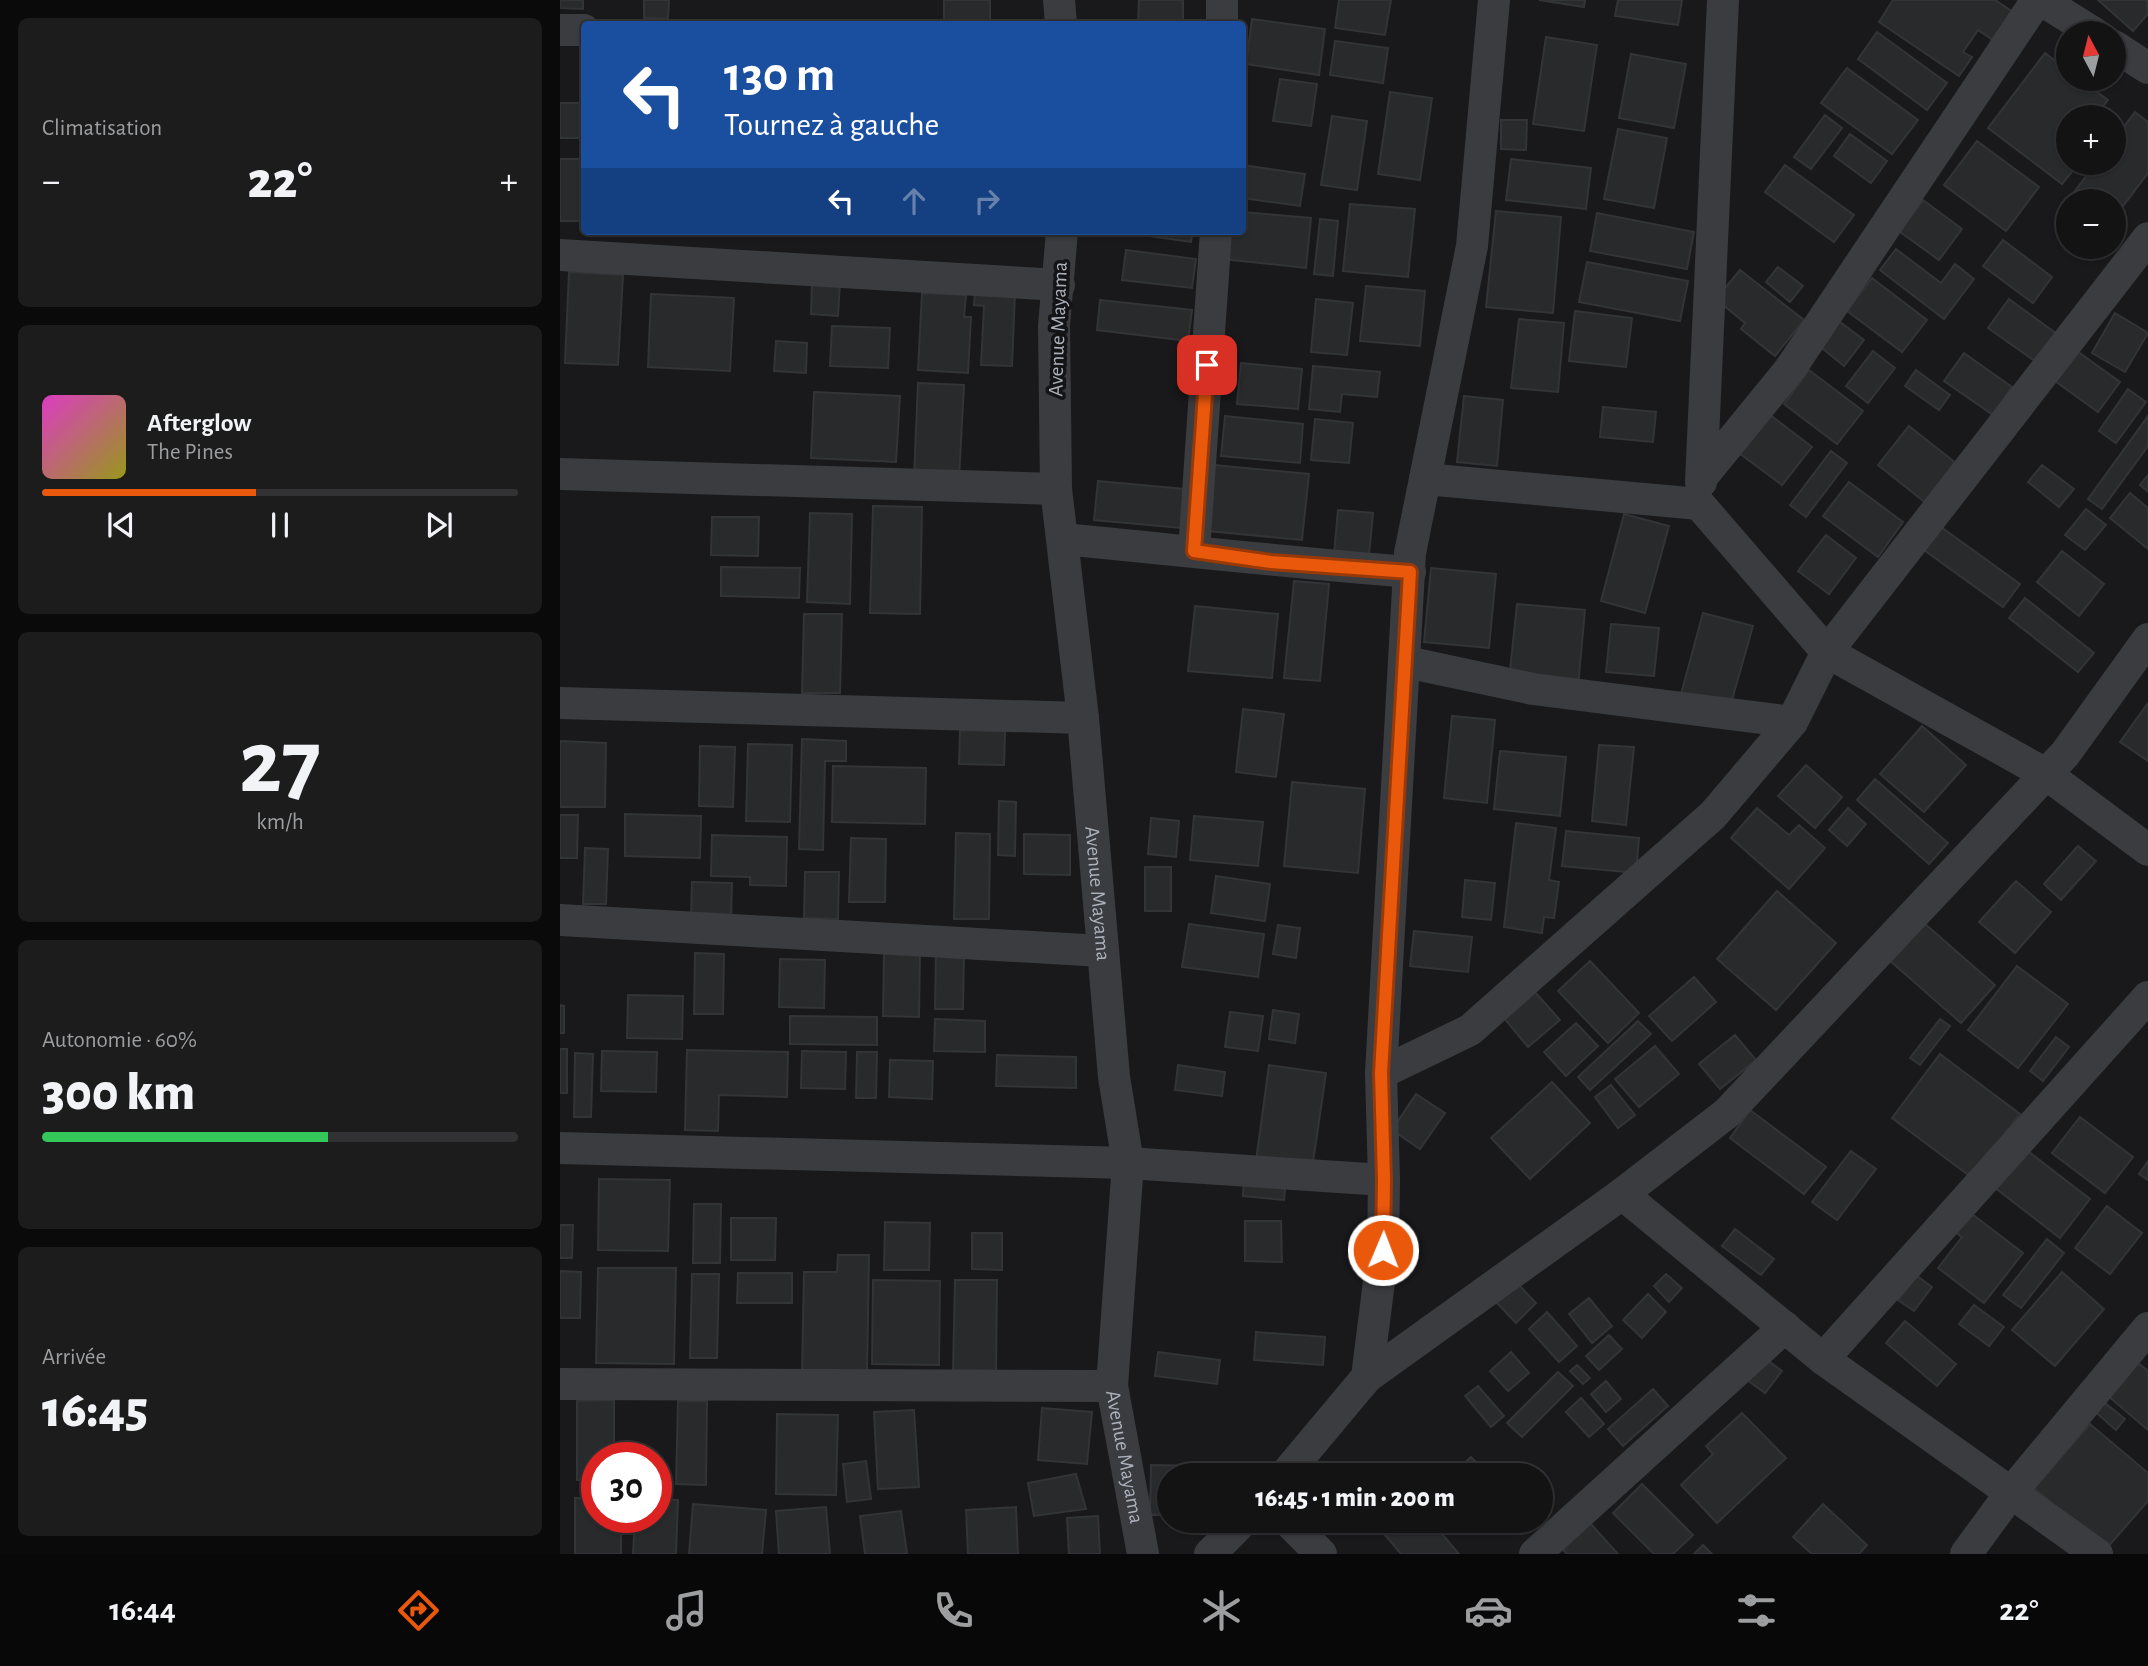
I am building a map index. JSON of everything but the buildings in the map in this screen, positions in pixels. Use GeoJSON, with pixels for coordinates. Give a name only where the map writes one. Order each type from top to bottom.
{"type":"FeatureCollection","features":[{"type":"Feature","properties":{"kind":"street"},"geometry":{"type":"LineString","coordinates":[[1059,0],[1061,21]]}},
{"type":"Feature","properties":{"kind":"street"},"geometry":{"type":"LineString","coordinates":[[1222,0],[1222,21]]}},
{"type":"Feature","properties":{"kind":"street"},"geometry":{"type":"LineString","coordinates":[[1367,1377],[1383,1250],[1381,1073],[1410,554],[1472,246],[1494,0]]}},
{"type":"Feature","properties":{"kind":"street"},"geometry":{"type":"LineString","coordinates":[[1723,0],[1700,491],[1827,652],[2046,774],[2148,850]]}},
{"type":"Feature","properties":{"kind":"street"},"geometry":{"type":"LineString","coordinates":[[1700,491],[1790,369],[2039,0],[2074,21]]}},
{"type":"Feature","properties":{"kind":"street"},"geometry":{"type":"LineString","coordinates":[[560,30],[581,30]]}},
{"type":"Feature","properties":{"kind":"street"},"geometry":{"type":"LineString","coordinates":[[2126,54],[2148,68]]}},
{"type":"Feature","properties":{"kind":"street","name":"Avenue Mayama"},"geometry":{"type":"LineString","coordinates":[[1062,235],[1055,326],[1056,489],[1083,718],[1114,1077],[1128,1163],[1112,1387],[1143,1554]]}},
{"type":"Feature","properties":{"kind":"street"},"geometry":{"type":"LineString","coordinates":[[1194,551],[1216,235]]}},
{"type":"Feature","properties":{"kind":"street"},"geometry":{"type":"LineString","coordinates":[[1381,1073],[1469,1030],[1713,815],[1792,722],[1827,652],[2148,238]]}},
{"type":"Feature","properties":{"kind":"street"},"geometry":{"type":"LineString","coordinates":[[560,255],[1059,285]]}},
{"type":"Feature","properties":{"kind":"street"},"geometry":{"type":"LineString","coordinates":[[560,474],[1056,489]]}},
{"type":"Feature","properties":{"kind":"street"},"geometry":{"type":"LineString","coordinates":[[1425,479],[1700,491]]}},
{"type":"Feature","properties":{"kind":"street"},"geometry":{"type":"LineString","coordinates":[[1063,539],[1194,551],[1271,562],[1410,572]]}},
{"type":"Feature","properties":{"kind":"street"},"geometry":{"type":"LineString","coordinates":[[1295,1463],[1367,1377],[1622,1194],[1727,1113],[2064,754],[2148,639]]}},
{"type":"Feature","properties":{"kind":"street"},"geometry":{"type":"LineString","coordinates":[[1406,662],[1533,689],[1792,722]]}},
{"type":"Feature","properties":{"kind":"street"},"geometry":{"type":"LineString","coordinates":[[560,703],[1083,718]]}},
{"type":"Feature","properties":{"kind":"street"},"geometry":{"type":"LineString","coordinates":[[560,920],[1102,951]]}},
{"type":"Feature","properties":{"kind":"street"},"geometry":{"type":"LineString","coordinates":[[1823,1359],[2148,997]]}},
{"type":"Feature","properties":{"kind":"street"},"geometry":{"type":"LineString","coordinates":[[560,1148],[1128,1163],[1384,1180]]}},
{"type":"Feature","properties":{"kind":"street"},"geometry":{"type":"LineString","coordinates":[[1622,1194],[1823,1359],[2097,1554]]}},
{"type":"Feature","properties":{"kind":"street"},"geometry":{"type":"LineString","coordinates":[[1535,1554],[1785,1327]]}},
{"type":"Feature","properties":{"kind":"street"},"geometry":{"type":"LineString","coordinates":[[1966,1554],[2010,1494],[2148,1328]]}},
{"type":"Feature","properties":{"kind":"street"},"geometry":{"type":"LineString","coordinates":[[560,1384],[1112,1387]]}},
{"type":"Feature","properties":{"kind":"street"},"geometry":{"type":"LineString","coordinates":[[1210,1554],[1231,1533]]}},
{"type":"Feature","properties":{"kind":"street"},"geometry":{"type":"LineString","coordinates":[[1301,1533],[1321,1554]]}},
{"type":"Feature","properties":{"kind":"route"},"geometry":{"type":"LineString","coordinates":[[1207,365],[1194,551],[1271,562],[1410,572],[1381,1073],[1383,1250]]}}]}
